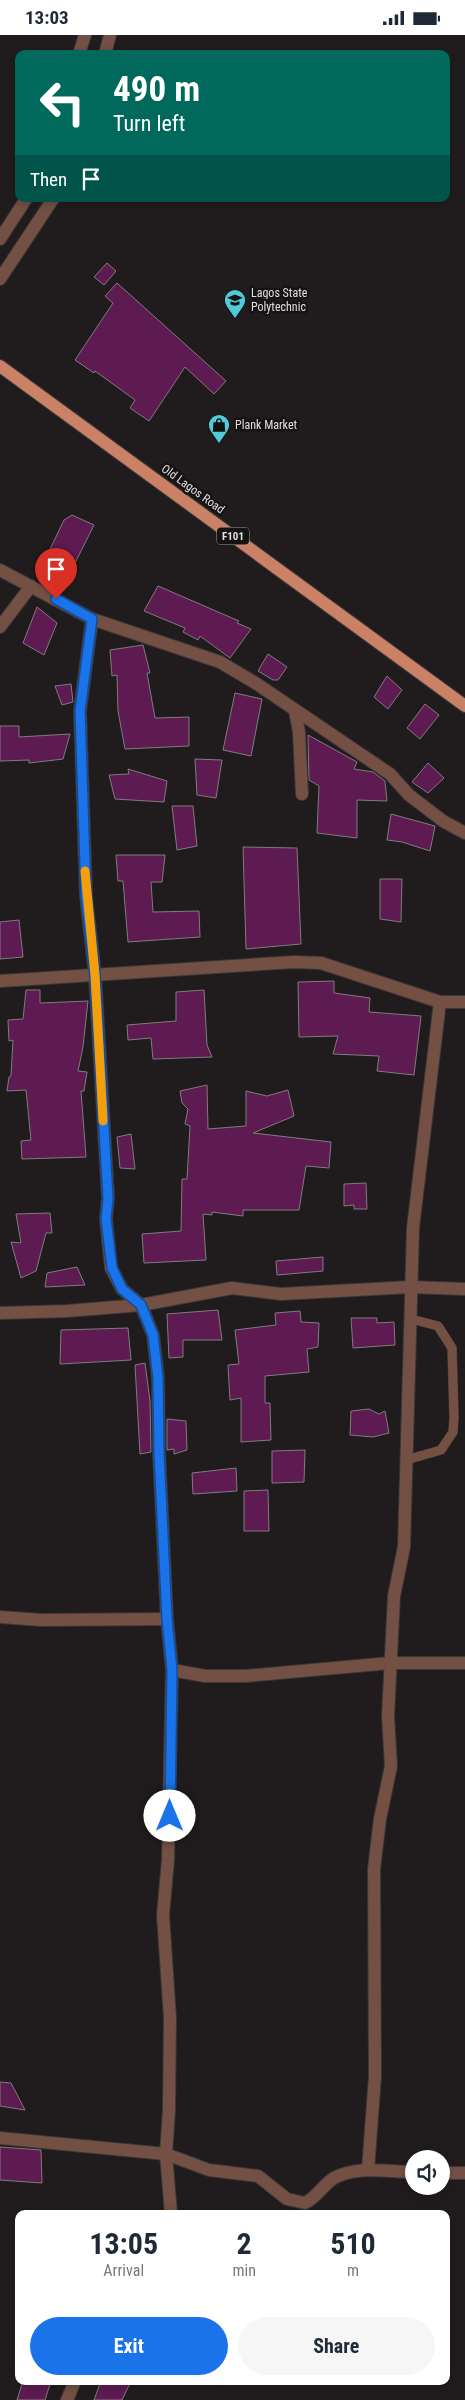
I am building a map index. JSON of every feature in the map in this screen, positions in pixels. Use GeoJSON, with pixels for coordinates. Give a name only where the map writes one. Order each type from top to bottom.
{"type":"FeatureCollection","features":[{"type":"Feature","properties":{"kind":"main road","name":"Old Lagos Road"},"geometry":{"type":"LineString","coordinates":[[0,366],[465,706]]}},
{"type":"Feature","properties":{"kind":"street"},"geometry":{"type":"LineString","coordinates":[[80,50],[85,35]]}},
{"type":"Feature","properties":{"kind":"street"},"geometry":{"type":"LineString","coordinates":[[106,50],[110,35]]}},
{"type":"Feature","properties":{"kind":"street"},"geometry":{"type":"LineString","coordinates":[[0,239],[24,202]]}},
{"type":"Feature","properties":{"kind":"street"},"geometry":{"type":"LineString","coordinates":[[0,279],[51,202]]}},
{"type":"Feature","properties":{"kind":"street"},"geometry":{"type":"LineString","coordinates":[[0,570],[92,619],[220,662],[257,683],[390,775],[409,795],[444,821],[465,833]]}},
{"type":"Feature","properties":{"kind":"street"},"geometry":{"type":"LineString","coordinates":[[0,627],[31,586]]}},
{"type":"Feature","properties":{"kind":"street"},"geometry":{"type":"LineString","coordinates":[[92,619],[80,711],[86,896],[95,975],[108,1198],[106,1219],[108,1250],[112,1268],[122,1289],[141,1305],[153,1335],[158,1378],[159,1453],[167,1619],[172,1670],[168,1851],[163,1915],[170,2018],[169,2110],[166,2155],[171,2210]]}},
{"type":"Feature","properties":{"kind":"street"},"geometry":{"type":"LineString","coordinates":[[295,711],[299,732],[302,794]]}},
{"type":"Feature","properties":{"kind":"street"},"geometry":{"type":"LineString","coordinates":[[0,981],[294,962],[321,963],[440,1002],[465,1002]]}},
{"type":"Feature","properties":{"kind":"street"},"geometry":{"type":"LineString","coordinates":[[368,2170],[375,2076],[374,1869],[380,1819],[391,1766],[388,1716],[390,1663],[394,1596],[404,1547],[411,1319],[410,1287],[414,1228],[440,1002]]}},
{"type":"Feature","properties":{"kind":"street"},"geometry":{"type":"LineString","coordinates":[[0,1313],[67,1311],[141,1305],[232,1288],[281,1293],[410,1287],[465,1289]]}},
{"type":"Feature","properties":{"kind":"street"},"geometry":{"type":"LineString","coordinates":[[0,1617],[41,1620],[167,1619]]}},
{"type":"Feature","properties":{"kind":"street"},"geometry":{"type":"LineString","coordinates":[[172,1670],[205,1676],[246,1676],[390,1663],[465,1663]]}},
{"type":"Feature","properties":{"kind":"street"},"geometry":{"type":"LineString","coordinates":[[0,2138],[166,2155],[209,2170],[258,2176],[287,2199],[305,2203],[313,2199],[319,2190],[333,2179],[350,2171],[405,2172]]}},
{"type":"Feature","properties":{"kind":"street"},"geometry":{"type":"LineString","coordinates":[[450,2173],[465,2173]]}},
{"type":"Feature","properties":{"kind":"street"},"geometry":{"type":"LineString","coordinates":[[67,2400],[73,2385]]}},
{"type":"Feature","properties":{"kind":"lane"},"geometry":{"type":"LineString","coordinates":[[406,1460],[441,1450],[453,1432],[454,1418],[452,1348],[438,1326],[411,1319]]}},
{"type":"Feature","properties":{"kind":"building"},"geometry":{"type":"Polygon","coordinates":[[[107,263],[116,271],[104,285],[94,277],[107,263]]]}},
{"type":"Feature","properties":{"kind":"building"},"geometry":{"type":"Polygon","coordinates":[[[117,283],[226,381],[214,394],[185,367],[149,421],[130,408],[135,400],[95,371],[94,373],[75,360],[113,303],[105,296],[117,283]]]}},
{"type":"Feature","properties":{"kind":"building"},"geometry":{"type":"Polygon","coordinates":[[[72,515],[94,525],[67,579],[42,566],[64,520],[72,515]]]}},
{"type":"Feature","properties":{"kind":"building"},"geometry":{"type":"Polygon","coordinates":[[[158,586],[239,621],[237,623],[251,629],[230,658],[200,636],[198,640],[183,632],[185,628],[144,611],[158,586]]]}},
{"type":"Feature","properties":{"kind":"building"},"geometry":{"type":"Polygon","coordinates":[[[37,607],[57,623],[44,655],[23,643],[37,607]]]}},
{"type":"Feature","properties":{"kind":"building"},"geometry":{"type":"Polygon","coordinates":[[[143,645],[150,673],[147,673],[155,718],[189,717],[189,746],[125,749],[118,711],[117,675],[112,676],[110,650],[143,645]]]}},
{"type":"Feature","properties":{"kind":"building"},"geometry":{"type":"Polygon","coordinates":[[[268,654],[287,667],[278,680],[273,680],[258,671],[268,654]]]}},
{"type":"Feature","properties":{"kind":"building"},"geometry":{"type":"Polygon","coordinates":[[[387,676],[402,690],[388,709],[374,697],[387,676]]]}},
{"type":"Feature","properties":{"kind":"building"},"geometry":{"type":"Polygon","coordinates":[[[71,684],[73,702],[62,705],[55,686],[71,684]]]}},
{"type":"Feature","properties":{"kind":"building"},"geometry":{"type":"Polygon","coordinates":[[[235,693],[262,699],[251,756],[223,750],[235,693]]]}},
{"type":"Feature","properties":{"kind":"building"},"geometry":{"type":"Polygon","coordinates":[[[425,704],[439,715],[420,739],[407,728],[425,704]]]}},
{"type":"Feature","properties":{"kind":"building"},"geometry":{"type":"Polygon","coordinates":[[[0,726],[19,726],[19,737],[70,734],[63,759],[29,763],[29,760],[0,761],[0,726]]]}},
{"type":"Feature","properties":{"kind":"building"},"geometry":{"type":"Polygon","coordinates":[[[308,735],[357,762],[354,769],[373,772],[385,781],[387,801],[357,800],[357,838],[317,833],[319,786],[309,780],[308,735]]]}},
{"type":"Feature","properties":{"kind":"building"},"geometry":{"type":"Polygon","coordinates":[[[195,759],[222,760],[216,798],[197,795],[195,759]]]}},
{"type":"Feature","properties":{"kind":"building"},"geometry":{"type":"Polygon","coordinates":[[[428,763],[444,778],[428,793],[412,782],[428,763]]]}},
{"type":"Feature","properties":{"kind":"building"},"geometry":{"type":"Polygon","coordinates":[[[128,769],[167,781],[164,802],[115,799],[109,775],[129,774],[128,769]]]}},
{"type":"Feature","properties":{"kind":"building"},"geometry":{"type":"Polygon","coordinates":[[[172,806],[193,806],[197,846],[177,850],[172,806]]]}},
{"type":"Feature","properties":{"kind":"building"},"geometry":{"type":"Polygon","coordinates":[[[391,814],[435,826],[430,851],[402,842],[387,840],[391,814]]]}},
{"type":"Feature","properties":{"kind":"building"},"geometry":{"type":"Polygon","coordinates":[[[243,847],[297,848],[301,944],[246,949],[243,847]]]}},
{"type":"Feature","properties":{"kind":"building"},"geometry":{"type":"Polygon","coordinates":[[[116,855],[165,855],[162,882],[151,882],[153,912],[199,911],[200,937],[128,942],[123,881],[118,881],[116,855]]]}},
{"type":"Feature","properties":{"kind":"building"},"geometry":{"type":"Polygon","coordinates":[[[380,879],[402,879],[401,922],[380,919],[380,879]]]}},
{"type":"Feature","properties":{"kind":"building"},"geometry":{"type":"Polygon","coordinates":[[[19,920],[23,957],[0,959],[0,922],[19,920]]]}},
{"type":"Feature","properties":{"kind":"building"},"geometry":{"type":"Polygon","coordinates":[[[334,981],[334,993],[370,998],[369,1012],[421,1016],[414,1075],[377,1071],[379,1056],[333,1054],[338,1036],[299,1037],[298,982],[334,981]]]}},
{"type":"Feature","properties":{"kind":"building"},"geometry":{"type":"Polygon","coordinates":[[[26,990],[40,990],[40,1003],[88,1001],[83,1047],[78,1071],[87,1072],[84,1091],[81,1091],[86,1157],[22,1159],[21,1141],[31,1140],[26,1090],[7,1091],[9,1077],[11,1076],[13,1040],[9,1041],[8,1020],[23,1019],[26,990]]]}},
{"type":"Feature","properties":{"kind":"building"},"geometry":{"type":"Polygon","coordinates":[[[204,990],[207,1045],[212,1057],[153,1059],[151,1038],[128,1040],[127,1025],[176,1021],[176,992],[204,990]]]}},
{"type":"Feature","properties":{"kind":"building"},"geometry":{"type":"Polygon","coordinates":[[[207,1085],[208,1129],[246,1126],[246,1091],[267,1096],[288,1090],[294,1116],[253,1133],[331,1142],[329,1168],[306,1166],[299,1210],[243,1210],[243,1216],[212,1212],[212,1215],[203,1214],[206,1260],[144,1263],[142,1234],[181,1231],[182,1179],[187,1179],[190,1126],[185,1124],[188,1109],[182,1103],[180,1091],[207,1085]]]}},
{"type":"Feature","properties":{"kind":"building"},"geometry":{"type":"Polygon","coordinates":[[[131,1134],[135,1169],[120,1168],[117,1137],[131,1134]]]}},
{"type":"Feature","properties":{"kind":"building"},"geometry":{"type":"Polygon","coordinates":[[[366,1183],[367,1209],[354,1209],[354,1205],[344,1206],[344,1184],[366,1183]]]}},
{"type":"Feature","properties":{"kind":"building"},"geometry":{"type":"Polygon","coordinates":[[[50,1213],[52,1233],[46,1233],[36,1271],[21,1278],[11,1242],[21,1243],[16,1214],[50,1213]]]}},
{"type":"Feature","properties":{"kind":"building"},"geometry":{"type":"Polygon","coordinates":[[[323,1257],[323,1271],[277,1275],[276,1261],[323,1257]]]}},
{"type":"Feature","properties":{"kind":"building"},"geometry":{"type":"Polygon","coordinates":[[[77,1267],[85,1285],[45,1287],[47,1273],[77,1267]]]}},
{"type":"Feature","properties":{"kind":"building"},"geometry":{"type":"Polygon","coordinates":[[[218,1310],[222,1340],[183,1340],[183,1357],[169,1358],[167,1314],[218,1310]]]}},
{"type":"Feature","properties":{"kind":"building"},"geometry":{"type":"Polygon","coordinates":[[[300,1311],[301,1322],[319,1323],[318,1347],[307,1349],[309,1372],[265,1376],[265,1403],[270,1403],[271,1440],[241,1442],[241,1398],[230,1400],[228,1365],[239,1364],[235,1330],[276,1325],[275,1313],[300,1311]]]}},
{"type":"Feature","properties":{"kind":"building"},"geometry":{"type":"Polygon","coordinates":[[[351,1318],[377,1318],[377,1323],[394,1322],[395,1345],[353,1348],[351,1318]]]}},
{"type":"Feature","properties":{"kind":"building"},"geometry":{"type":"Polygon","coordinates":[[[128,1328],[131,1360],[60,1364],[61,1330],[128,1328]]]}},
{"type":"Feature","properties":{"kind":"building"},"geometry":{"type":"Polygon","coordinates":[[[145,1363],[150,1401],[151,1452],[140,1454],[135,1365],[145,1363]]]}},
{"type":"Feature","properties":{"kind":"building"},"geometry":{"type":"Polygon","coordinates":[[[369,1409],[379,1414],[385,1411],[389,1433],[373,1437],[350,1435],[351,1411],[369,1409]]]}},
{"type":"Feature","properties":{"kind":"building"},"geometry":{"type":"Polygon","coordinates":[[[167,1419],[186,1421],[187,1450],[174,1454],[174,1449],[167,1450],[167,1419]]]}},
{"type":"Feature","properties":{"kind":"building"},"geometry":{"type":"Polygon","coordinates":[[[305,1450],[304,1482],[272,1483],[272,1451],[305,1450]]]}},
{"type":"Feature","properties":{"kind":"building"},"geometry":{"type":"Polygon","coordinates":[[[236,1468],[237,1491],[193,1494],[192,1473],[236,1468]]]}},
{"type":"Feature","properties":{"kind":"building"},"geometry":{"type":"Polygon","coordinates":[[[268,1490],[269,1531],[244,1531],[244,1491],[268,1490]]]}},
{"type":"Feature","properties":{"kind":"building"},"geometry":{"type":"Polygon","coordinates":[[[0,2082],[11,2083],[25,2110],[0,2106],[0,2082]]]}},
{"type":"Feature","properties":{"kind":"building"},"geometry":{"type":"Polygon","coordinates":[[[0,2147],[41,2150],[42,2183],[0,2180],[0,2147]]]}},
{"type":"Feature","properties":{"kind":"building"},"geometry":{"type":"Polygon","coordinates":[[[22,2385],[50,2385],[45,2400],[17,2400],[22,2385]]]}},
{"type":"Feature","properties":{"kind":"building"},"geometry":{"type":"Polygon","coordinates":[[[100,2385],[129,2385],[122,2400],[94,2400],[100,2385]]]}},
{"type":"Feature","properties":{"kind":"slow traffic"},"geometry":{"type":"LineString","coordinates":[[85,871],[95,975],[103,1121]]}},
{"type":"Feature","properties":{"kind":"place","name":"Lagos State Polytechnic"},"geometry":{"type":"Point","coordinates":[235,319]}},
{"type":"Feature","properties":{"kind":"place","name":"Plank Market"},"geometry":{"type":"Point","coordinates":[219,444]}},
{"type":"Feature","properties":{"kind":"route"},"geometry":{"type":"LineString","coordinates":[[56,599],[92,619],[80,711],[86,896],[95,975],[108,1198],[106,1219],[108,1250],[112,1268],[122,1289],[141,1305],[153,1335],[158,1378],[159,1453],[167,1619],[172,1670],[169,1755],[170,1816]]}}]}
